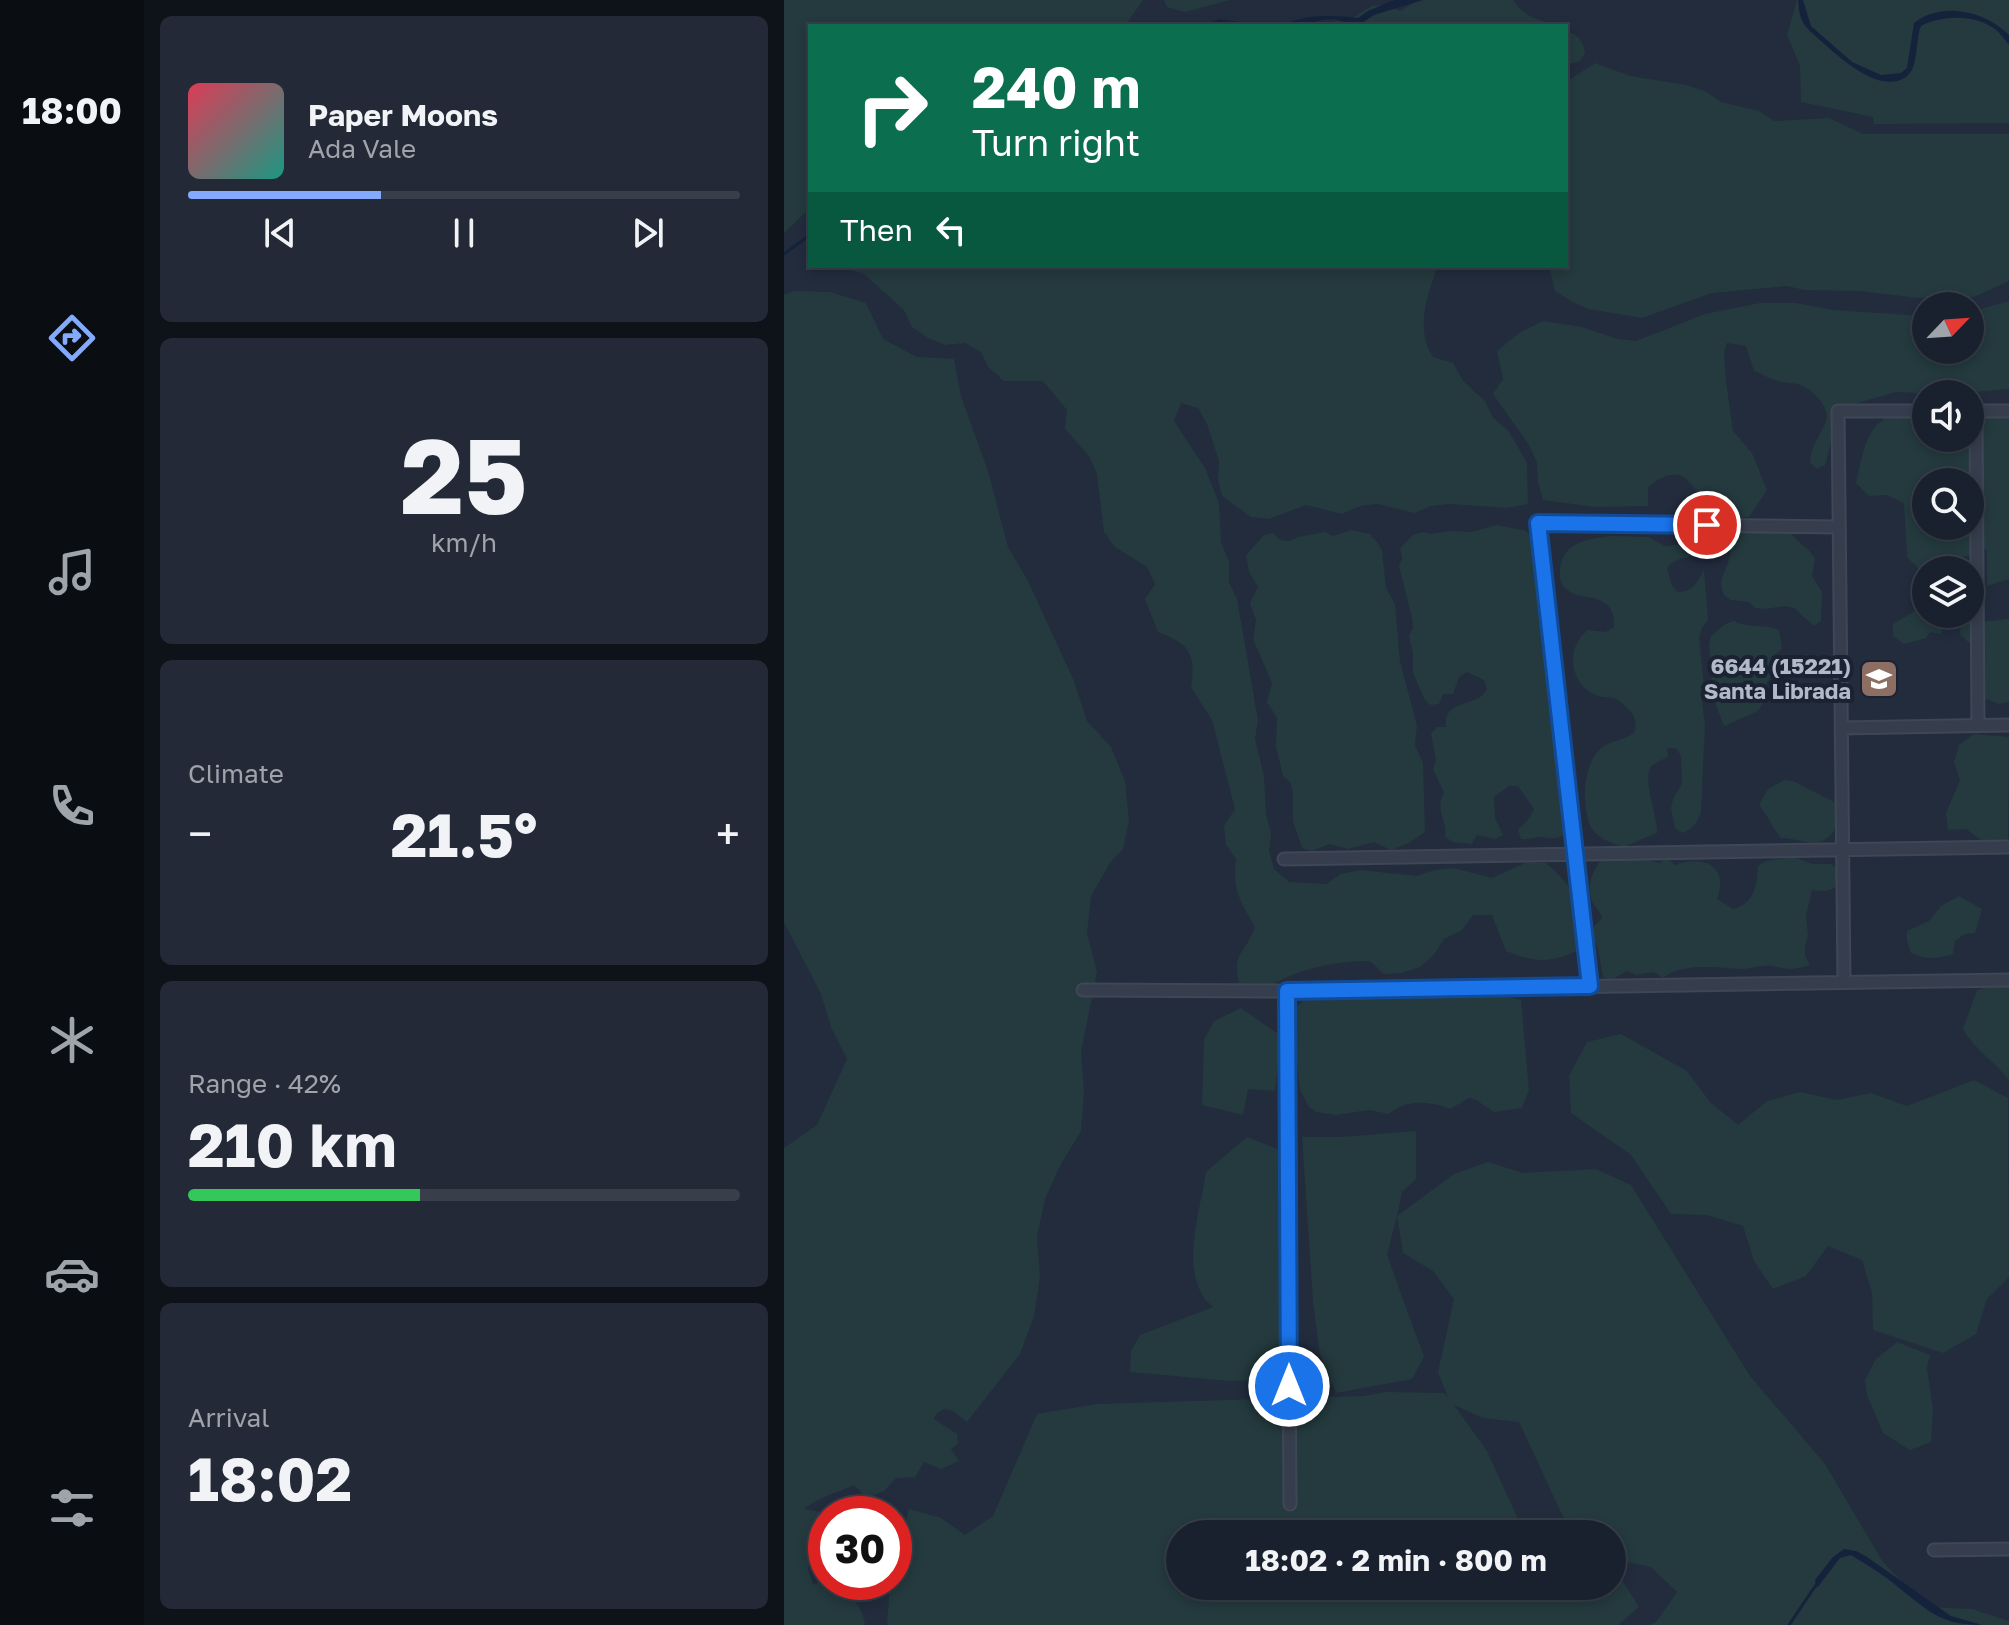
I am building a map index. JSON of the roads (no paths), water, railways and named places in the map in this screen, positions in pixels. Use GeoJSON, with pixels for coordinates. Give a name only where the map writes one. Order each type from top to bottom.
{"type":"FeatureCollection","features":[{"type":"Feature","properties":{"kind":"street"},"geometry":{"type":"LineString","coordinates":[[1844,982],[1838,411],[1912,411]]}},
{"type":"Feature","properties":{"kind":"street"},"geometry":{"type":"LineString","coordinates":[[1984,411],[2009,411]]}},
{"type":"Feature","properties":{"kind":"street"},"geometry":{"type":"LineString","coordinates":[[1974,452],[1978,726]]}},
{"type":"Feature","properties":{"kind":"street"},"geometry":{"type":"LineString","coordinates":[[1590,986],[1538,523],[1839,527]]}},
{"type":"Feature","properties":{"kind":"street"},"geometry":{"type":"LineString","coordinates":[[1841,728],[2009,725]]}},
{"type":"Feature","properties":{"kind":"street"},"geometry":{"type":"LineString","coordinates":[[1284,859],[2009,847]]}},
{"type":"Feature","properties":{"kind":"street"},"geometry":{"type":"LineString","coordinates":[[1083,990],[1287,991],[2009,980]]}},
{"type":"Feature","properties":{"kind":"street"},"geometry":{"type":"LineString","coordinates":[[1287,991],[1290,1504]]}},
{"type":"Feature","properties":{"kind":"street"},"geometry":{"type":"LineString","coordinates":[[1934,1550],[2009,1549]]}},
{"type":"Feature","properties":{"kind":"water"},"geometry":{"type":"Polygon","coordinates":[[[1394,0],[1423,0],[1374,15],[1362,23],[1349,24],[1334,19],[1285,24],[1318,16],[1358,18],[1394,0]]]}},
{"type":"Feature","properties":{"kind":"water"},"geometry":{"type":"Polygon","coordinates":[[[1798,0],[1803,0],[1811,26],[1852,62],[1881,75],[1901,73],[1907,68],[1914,23],[1937,12],[1963,12],[1988,20],[2009,35],[2009,45],[1996,30],[1979,21],[1949,18],[1929,22],[1921,26],[1910,73],[1896,81],[1884,81],[1849,65],[1810,31],[1801,18],[1798,0]]]}},
{"type":"Feature","properties":{"kind":"water"},"geometry":{"type":"Polygon","coordinates":[[[1844,1549],[1867,1557],[1951,1616],[1982,1625],[1956,1622],[1936,1615],[1851,1555],[1840,1558],[1817,1588],[1815,1580],[1833,1557],[1844,1549]]]}},
{"type":"Feature","properties":{"kind":"waterway"},"geometry":{"type":"LineString","coordinates":[[1210,24],[1220,21],[1243,24]]}},
{"type":"Feature","properties":{"kind":"waterway"},"geometry":{"type":"LineString","coordinates":[[784,254],[808,236]]}},
{"type":"Feature","properties":{"kind":"waterway"},"geometry":{"type":"LineString","coordinates":[[1789,1625],[1818,1582]]}},
{"type":"Feature","properties":{"kind":"place","name":"6644 (15221) Santa Librada"},"geometry":{"type":"Point","coordinates":[1879,679]}}]}
